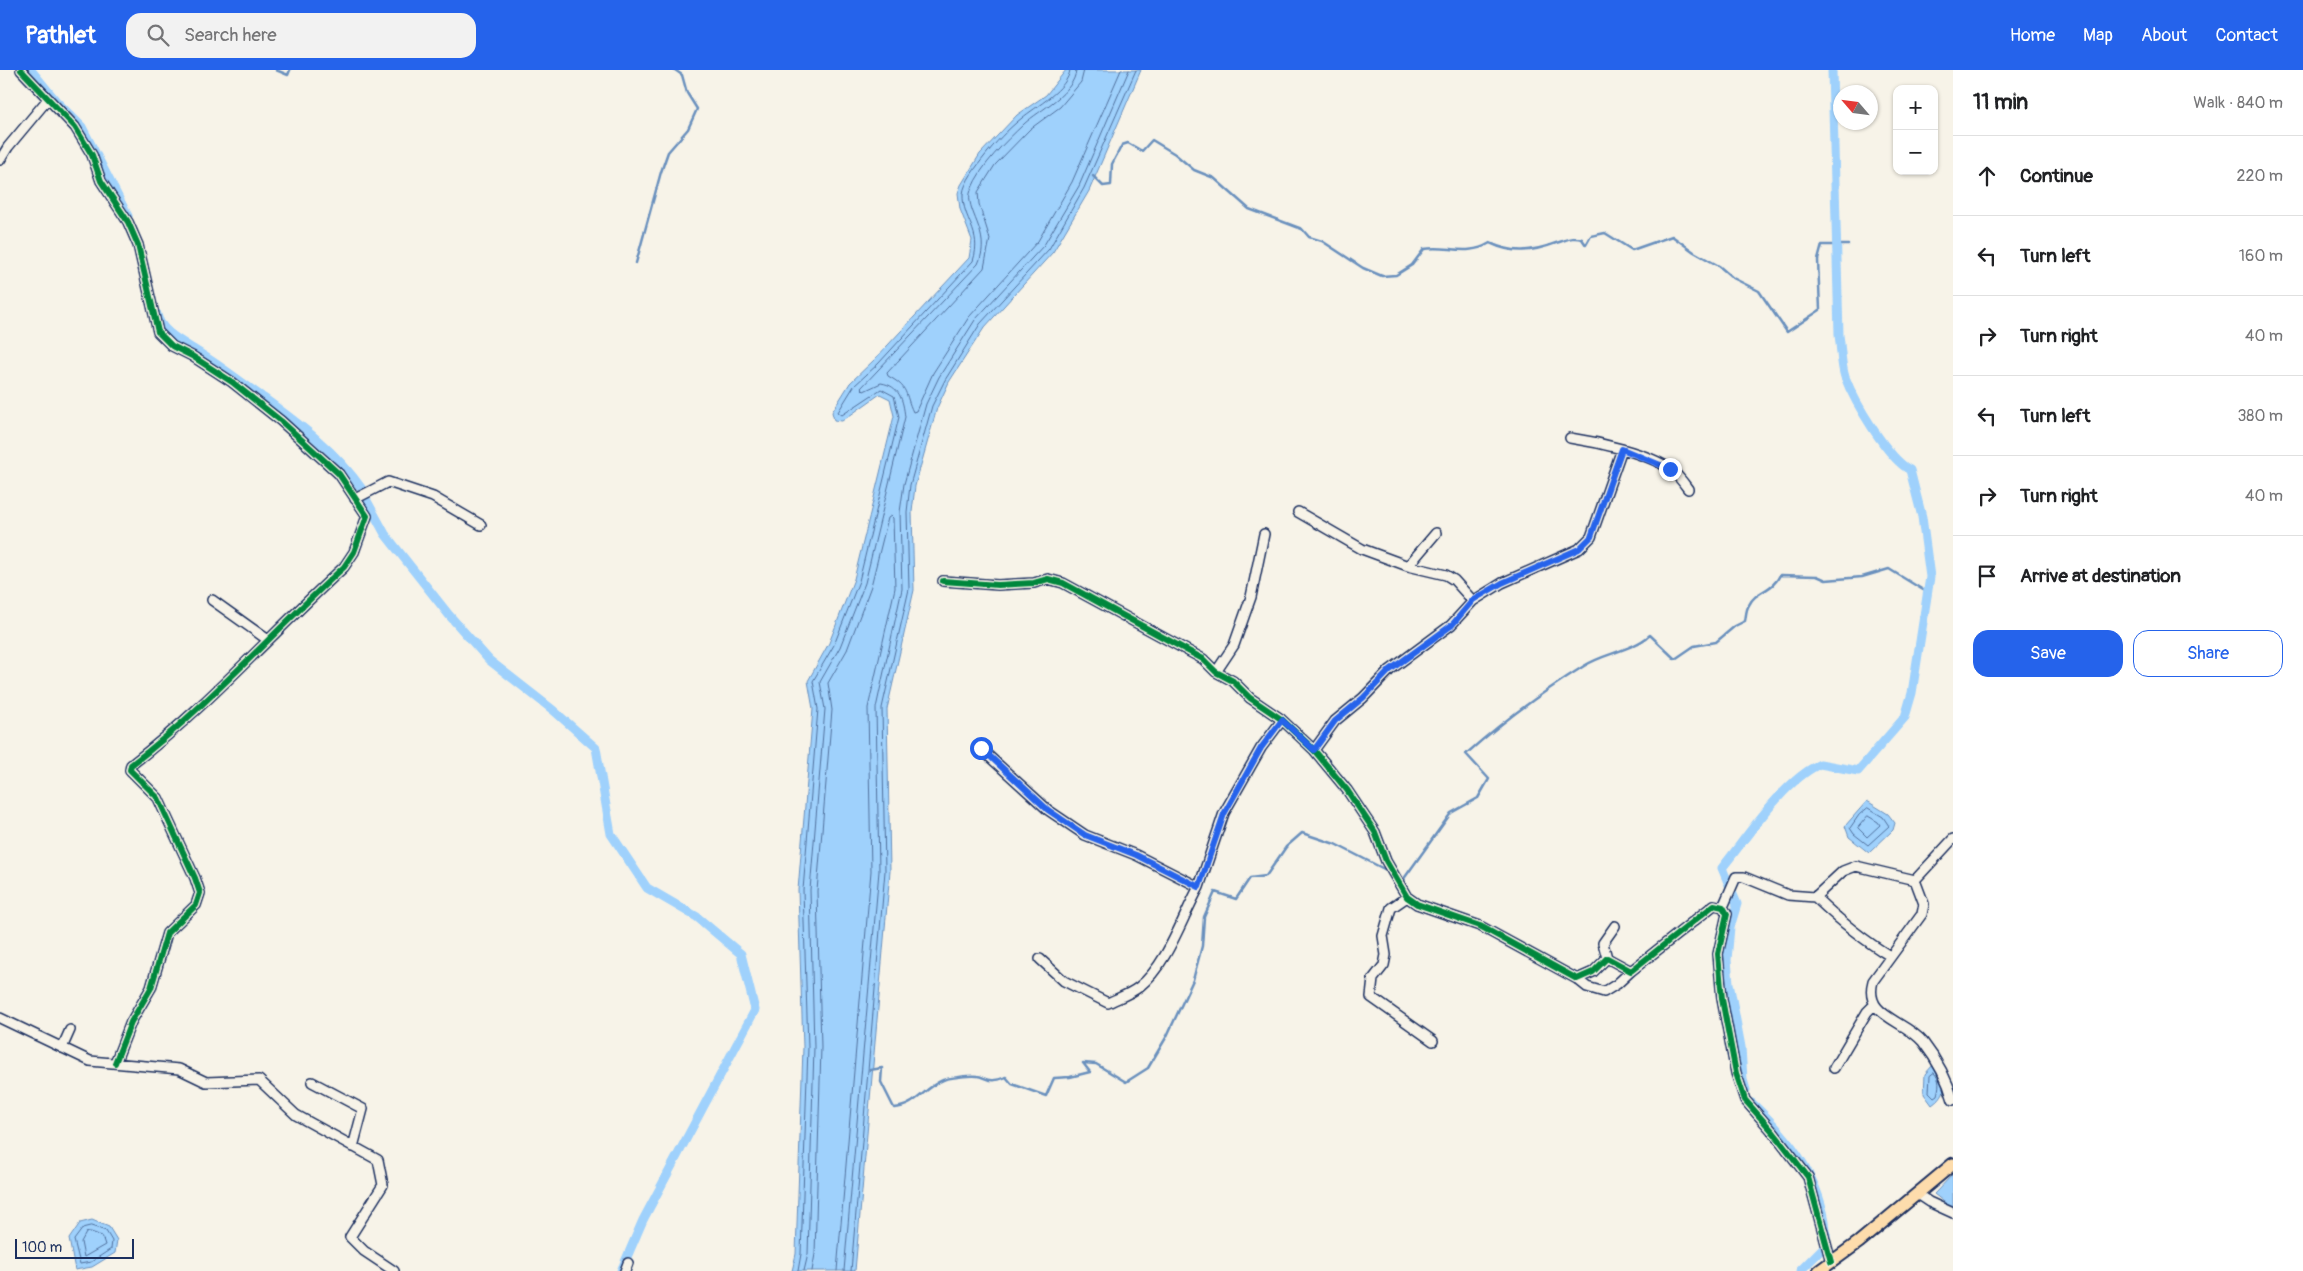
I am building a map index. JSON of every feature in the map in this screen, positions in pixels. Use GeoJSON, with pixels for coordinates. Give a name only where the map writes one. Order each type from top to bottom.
{"type":"FeatureCollection","features":[{"type":"Feature","properties":{"kind":"main road"},"geometry":{"type":"LineString","coordinates":[[1819,1271],[1829,1258],[1859,1242],[1953,1164]]}},
{"type":"Feature","properties":{"kind":"street"},"geometry":{"type":"LineString","coordinates":[[21,70],[75,127],[92,155],[101,181],[128,222],[138,245],[158,332],[172,346],[192,356],[232,382],[280,421],[339,474],[367,516],[367,521],[354,552],[344,567],[224,685],[160,743],[132,765],[130,770],[158,798],[200,893],[196,905],[167,933],[151,988],[131,1022],[115,1063]]}},
{"type":"Feature","properties":{"kind":"street"},"geometry":{"type":"LineString","coordinates":[[0,160],[8,147],[48,99]]}},
{"type":"Feature","properties":{"kind":"street"},"geometry":{"type":"LineString","coordinates":[[1570,438],[1599,442],[1622,449],[1670,469],[1688,489]]}},
{"type":"Feature","properties":{"kind":"street"},"geometry":{"type":"LineString","coordinates":[[1314,750],[1335,721],[1363,698],[1390,670],[1452,625],[1473,600],[1502,583],[1587,544],[1622,449]]}},
{"type":"Feature","properties":{"kind":"street"},"geometry":{"type":"LineString","coordinates":[[355,499],[388,482],[433,497],[481,525]]}},
{"type":"Feature","properties":{"kind":"street"},"geometry":{"type":"LineString","coordinates":[[1298,512],[1362,549],[1408,566],[1446,575],[1454,580],[1473,600]]}},
{"type":"Feature","properties":{"kind":"street"},"geometry":{"type":"LineString","coordinates":[[1408,566],[1436,532]]}},
{"type":"Feature","properties":{"kind":"street"},"geometry":{"type":"LineString","coordinates":[[1216,672],[1234,645],[1251,597],[1264,534]]}},
{"type":"Feature","properties":{"kind":"street"},"geometry":{"type":"LineString","coordinates":[[943,581],[998,585],[1034,583],[1048,579],[1062,583],[1203,659],[1216,672],[1233,681],[1250,698],[1282,720],[1314,750],[1347,790],[1375,832],[1386,862],[1407,897],[1417,904],[1480,926],[1577,979],[1586,987],[1604,992],[1617,984],[1714,905],[1724,907]]}},
{"type":"Feature","properties":{"kind":"street"},"geometry":{"type":"LineString","coordinates":[[212,600],[268,640]]}},
{"type":"Feature","properties":{"kind":"street"},"geometry":{"type":"LineString","coordinates":[[1040,959],[1064,980],[1108,1003],[1139,987],[1150,976],[1165,954],[1199,887],[1224,814],[1261,748],[1282,720]]}},
{"type":"Feature","properties":{"kind":"street"},"geometry":{"type":"LineString","coordinates":[[981,748],[1048,810],[1085,835],[1136,855],[1199,887]]}},
{"type":"Feature","properties":{"kind":"street"},"geometry":{"type":"LineString","coordinates":[[1915,880],[1953,839]]}},
{"type":"Feature","properties":{"kind":"street"},"geometry":{"type":"LineString","coordinates":[[1815,897],[1844,871],[1856,866],[1915,880]]}},
{"type":"Feature","properties":{"kind":"street"},"geometry":{"type":"LineString","coordinates":[[1829,1258],[1808,1177],[1774,1132],[1745,1100],[1736,1073],[1722,999],[1718,954],[1726,914],[1724,907],[1736,877],[1744,877],[1788,895],[1815,897],[1832,914],[1890,956]]}},
{"type":"Feature","properties":{"kind":"street"},"geometry":{"type":"LineString","coordinates":[[1915,880],[1924,904],[1922,914],[1873,981],[1870,993],[1874,1005],[1922,1042],[1942,1068],[1953,1100]]}},
{"type":"Feature","properties":{"kind":"street"},"geometry":{"type":"LineString","coordinates":[[1407,897],[1391,908],[1383,936],[1386,955],[1384,965],[1373,979],[1371,997],[1433,1041]]}},
{"type":"Feature","properties":{"kind":"street"},"geometry":{"type":"LineString","coordinates":[[1615,926],[1603,944],[1607,958],[1631,971]]}},
{"type":"Feature","properties":{"kind":"street"},"geometry":{"type":"LineString","coordinates":[[1577,979],[1593,972],[1607,958]]}},
{"type":"Feature","properties":{"kind":"street"},"geometry":{"type":"LineString","coordinates":[[1834,1068],[1867,1012],[1874,1005]]}},
{"type":"Feature","properties":{"kind":"street"},"geometry":{"type":"LineString","coordinates":[[0,1018],[90,1061],[180,1069],[206,1082],[259,1080],[296,1115],[378,1160],[383,1185],[350,1237],[364,1251],[394,1271]]}},
{"type":"Feature","properties":{"kind":"street"},"geometry":{"type":"LineString","coordinates":[[62,1048],[70,1030]]}},
{"type":"Feature","properties":{"kind":"street"},"geometry":{"type":"LineString","coordinates":[[312,1082],[363,1109],[353,1147]]}},
{"type":"Feature","properties":{"kind":"street"},"geometry":{"type":"LineString","coordinates":[[1917,1194],[1953,1213]]}},
{"type":"Feature","properties":{"kind":"water"},"geometry":{"type":"Polygon","coordinates":[[[1066,70],[1141,70],[1089,191],[1053,252],[984,328],[949,382],[937,408],[915,486],[912,512],[914,590],[887,709],[890,871],[855,1271],[792,1271],[796,1254],[803,1047],[798,890],[813,709],[808,681],[829,643],[854,579],[894,416],[890,399],[880,394],[842,421],[834,420],[832,412],[850,383],[874,360],[969,258],[972,240],[960,209],[958,193],[961,185],[980,154],[1017,115],[1046,95],[1066,70]]]}},
{"type":"Feature","properties":{"kind":"water"},"geometry":{"type":"Polygon","coordinates":[[[1867,801],[1888,814],[1895,823],[1893,830],[1869,853],[1849,837],[1845,826],[1867,801]]]}},
{"type":"Feature","properties":{"kind":"water"},"geometry":{"type":"Polygon","coordinates":[[[1933,1065],[1944,1080],[1944,1090],[1938,1100],[1932,1105],[1924,1094],[1925,1074],[1933,1065]]]}},
{"type":"Feature","properties":{"kind":"water"},"geometry":{"type":"Polygon","coordinates":[[[1953,1174],[1953,1209],[1934,1194],[1953,1174]]]}},
{"type":"Feature","properties":{"kind":"water"},"geometry":{"type":"Polygon","coordinates":[[[92,1220],[109,1227],[117,1240],[115,1253],[92,1267],[75,1270],[69,1239],[80,1223],[92,1220]]]}},
{"type":"Feature","properties":{"kind":"waterway"},"geometry":{"type":"LineString","coordinates":[[31,70],[57,102],[82,127],[128,216]]}},
{"type":"Feature","properties":{"kind":"waterway"},"geometry":{"type":"LineString","coordinates":[[276,70],[288,75],[290,70]]}},
{"type":"Feature","properties":{"kind":"waterway"},"geometry":{"type":"LineString","coordinates":[[636,263],[668,152],[688,129],[697,109],[687,93],[682,75],[675,70]]}},
{"type":"Feature","properties":{"kind":"waterway"},"geometry":{"type":"LineString","coordinates":[[1746,1090],[1743,1080],[1741,1047],[1729,983],[1727,960],[1730,927],[1737,904],[1722,868],[1767,810],[1806,772],[1820,764],[1858,771],[1905,717],[1912,693],[1930,577],[1922,517],[1910,470],[1901,464],[1882,442],[1849,387],[1843,367],[1839,335],[1832,70]]}},
{"type":"Feature","properties":{"kind":"waterway"},"geometry":{"type":"LineString","coordinates":[[1093,176],[1103,186],[1111,185],[1112,164],[1122,145],[1128,143],[1142,151],[1152,140],[1175,154],[1194,170],[1214,178],[1249,209],[1302,229],[1309,237],[1322,241],[1363,268],[1382,276],[1396,275],[1412,265],[1424,249],[1465,250],[1482,247],[1490,243],[1507,249],[1531,250],[1575,238],[1582,239],[1586,245],[1591,236],[1605,233],[1632,250],[1672,236],[1694,252],[1719,266],[1733,278],[1759,291],[1787,332],[1820,310],[1818,260],[1822,245],[1848,245]]}},
{"type":"Feature","properties":{"kind":"waterway"},"geometry":{"type":"LineString","coordinates":[[157,314],[163,327],[175,337],[209,359],[316,438],[340,462],[362,489]]}},
{"type":"Feature","properties":{"kind":"waterway"},"geometry":{"type":"LineString","coordinates":[[367,501],[385,534],[449,615],[489,660],[553,710],[596,748],[611,834],[647,888],[697,917],[741,954],[755,1010],[643,1220],[621,1271]]}},
{"type":"Feature","properties":{"kind":"waterway"},"geometry":{"type":"LineString","coordinates":[[1403,880],[1451,813],[1478,798],[1489,779],[1466,754],[1524,707],[1584,666],[1635,645],[1650,635],[1675,659],[1694,646],[1716,642],[1735,626],[1745,621],[1747,608],[1752,600],[1773,584],[1780,575],[1817,576],[1826,580],[1862,577],[1889,569],[1928,593]]}},
{"type":"Feature","properties":{"kind":"waterway"},"geometry":{"type":"LineString","coordinates":[[870,1070],[882,1068],[881,1082],[894,1108],[914,1101],[936,1083],[950,1078],[965,1076],[979,1076],[988,1080],[1006,1077],[1012,1084],[1046,1096],[1054,1078],[1070,1077],[1090,1072],[1083,1063],[1096,1064],[1126,1082],[1148,1068],[1167,1036],[1193,980],[1202,946],[1204,917],[1215,892],[1236,899],[1250,878],[1266,876],[1286,847],[1302,833],[1335,844],[1384,869]]}},
{"type":"Feature","properties":{"kind":"waterway"},"geometry":{"type":"LineString","coordinates":[[1752,1103],[1789,1142],[1799,1156],[1821,1203],[1827,1244],[1800,1271]]}},
{"type":"Feature","properties":{"kind":"cycle path"},"geometry":{"type":"LineString","coordinates":[[21,70],[75,127],[92,155],[101,181],[128,222],[138,245],[158,332],[172,346],[192,356],[232,382],[281,421],[339,474],[367,516],[354,552],[344,567],[213,694],[131,765],[130,770],[158,798],[200,893],[196,905],[167,933],[151,988],[131,1022],[115,1063]]}},
{"type":"Feature","properties":{"kind":"cycle path"},"geometry":{"type":"LineString","coordinates":[[943,581],[998,585],[1034,583],[1048,579],[1063,583],[1203,659],[1216,672],[1233,681],[1250,698],[1281,719],[1314,750],[1347,790],[1375,832],[1386,861],[1407,897],[1417,904],[1480,926],[1577,979],[1593,972],[1607,958],[1631,971],[1714,905],[1723,907],[1727,914],[1718,954],[1722,999],[1736,1073],[1745,1100],[1774,1133],[1808,1177],[1831,1262]]}},
{"type":"Feature","properties":{"kind":"route"},"geometry":{"type":"LineString","coordinates":[[981,748],[1048,810],[1085,835],[1136,855],[1199,887],[1224,814],[1261,748],[1282,720],[1314,750],[1335,721],[1363,698],[1390,670],[1452,625],[1473,600],[1502,583],[1587,544],[1622,449],[1670,469]]}}]}
